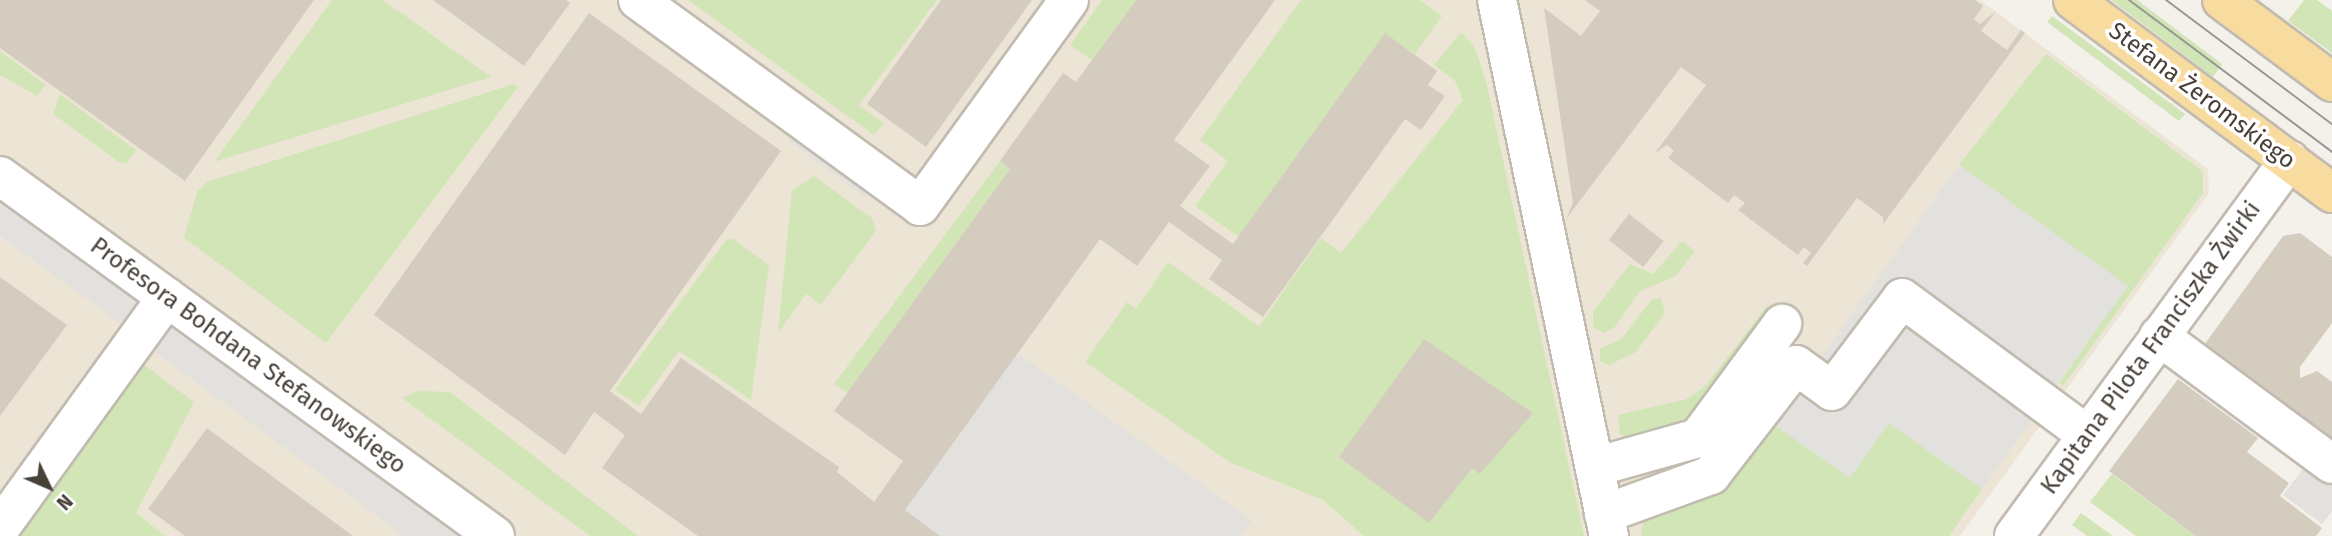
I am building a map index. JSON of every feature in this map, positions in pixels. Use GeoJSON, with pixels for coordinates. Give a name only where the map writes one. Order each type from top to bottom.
{"type":"FeatureCollection","features":[{"type":"Feature","properties":{"kind":"main road","name":"Stefana Żeromskiego"},"geometry":{"type":"LineString","coordinates":[[2073,0],[2332,193]]}},
{"type":"Feature","properties":{"kind":"main road"},"geometry":{"type":"LineString","coordinates":[[2222,0],[2332,82]]}},
{"type":"Feature","properties":{"kind":"street"},"geometry":{"type":"LineString","coordinates":[[638,0],[920,206],[1069,0]]}},
{"type":"Feature","properties":{"kind":"street"},"geometry":{"type":"LineString","coordinates":[[1497,0],[1606,525],[1711,475],[1796,365],[1832,391],[1902,298],[2087,435]]}},
{"type":"Feature","properties":{"kind":"street","name":"Kapitana Pilota Franciszka Żwirki"},"geometry":{"type":"LineString","coordinates":[[2014,536],[2289,160]]}},
{"type":"Feature","properties":{"kind":"street","name":"Profesora Bohdana Stefanowskiego"},"geometry":{"type":"LineString","coordinates":[[0,176],[495,536]]}},
{"type":"Feature","properties":{"kind":"street"},"geometry":{"type":"LineString","coordinates":[[0,528],[167,297]]}},
{"type":"Feature","properties":{"kind":"street"},"geometry":{"type":"LineString","coordinates":[[1595,467],[1698,438],[1782,324]]}},
{"type":"Feature","properties":{"kind":"street"},"geometry":{"type":"LineString","coordinates":[[2159,336],[2332,464]]}},
{"type":"Feature","properties":{"kind":"shaded area"},"geometry":{"type":"Polygon","coordinates":[[[0,0],[1980,0],[2208,169],[2209,193],[1960,536],[0,536],[0,0]]]}},
{"type":"Feature","properties":{"kind":"shaded area"},"geometry":{"type":"Polygon","coordinates":[[[795,130],[873,187],[866,198],[787,141],[795,130]]]}},
{"type":"Feature","properties":{"kind":"shaded area"},"geometry":{"type":"Polygon","coordinates":[[[1959,165],[2128,286],[1982,489],[1889,423],[1850,478],[1773,424],[1959,165]]]}},
{"type":"Feature","properties":{"kind":"shaded area"},"geometry":{"type":"Polygon","coordinates":[[[0,176],[152,286],[124,326],[0,236],[0,176]]]}},
{"type":"Feature","properties":{"kind":"shaded area"},"geometry":{"type":"Polygon","coordinates":[[[184,310],[495,536],[404,536],[154,351],[184,310]]]}},
{"type":"Feature","properties":{"kind":"shaded area"},"geometry":{"type":"Polygon","coordinates":[[[1017,353],[1252,520],[1242,536],[940,536],[905,510],[1017,353]]]}},
{"type":"Feature","properties":{"kind":"shaded area"},"geometry":{"type":"Polygon","coordinates":[[[2316,452],[2332,464],[2332,511],[2322,524],[2283,495],[2316,452]]]}},
{"type":"Feature","properties":{"kind":"green space"},"geometry":{"type":"Polygon","coordinates":[[[332,0],[383,0],[491,77],[214,162],[332,0]]]}},
{"type":"Feature","properties":{"kind":"green space"},"geometry":{"type":"Polygon","coordinates":[[[688,0],[937,0],[859,105],[884,123],[874,135],[688,0]]]}},
{"type":"Feature","properties":{"kind":"green space"},"geometry":{"type":"Polygon","coordinates":[[[1102,0],[1136,0],[1092,60],[1070,45],[1102,0]]]}},
{"type":"Feature","properties":{"kind":"green space"},"geometry":{"type":"Polygon","coordinates":[[[1301,0],[1420,0],[1442,16],[1415,54],[1385,34],[1239,237],[1195,206],[1228,161],[1200,140],[1301,0]]]}},
{"type":"Feature","properties":{"kind":"green space"},"geometry":{"type":"Polygon","coordinates":[[[2111,0],[2137,0],[2222,64],[2213,77],[2111,0]]]}},
{"type":"Feature","properties":{"kind":"green space"},"geometry":{"type":"Polygon","coordinates":[[[2304,0],[2317,0],[2332,11],[2332,53],[2288,21],[2304,0]]]}},
{"type":"Feature","properties":{"kind":"green space"},"geometry":{"type":"Polygon","coordinates":[[[2052,16],[2185,114],[2179,121],[2047,22],[2052,16]]]}},
{"type":"Feature","properties":{"kind":"green space"},"geometry":{"type":"Polygon","coordinates":[[[1461,32],[1475,48],[1486,81],[1584,536],[1364,536],[1323,500],[1231,463],[1085,362],[1127,302],[1136,309],[1168,262],[1259,326],[1321,238],[1341,253],[1463,100],[1455,81],[1434,65],[1461,32]]]}},
{"type":"Feature","properties":{"kind":"green space"},"geometry":{"type":"Polygon","coordinates":[[[0,51],[46,85],[37,96],[0,75],[0,51]]]}},
{"type":"Feature","properties":{"kind":"green space"},"geometry":{"type":"Polygon","coordinates":[[[2046,54],[2203,172],[2203,193],[2063,386],[2059,383],[2127,286],[1959,165],[2046,54]]]}},
{"type":"Feature","properties":{"kind":"green space"},"geometry":{"type":"Polygon","coordinates":[[[514,84],[518,87],[326,343],[184,238],[197,192],[207,182],[514,84]]]}},
{"type":"Feature","properties":{"kind":"green space"},"geometry":{"type":"Polygon","coordinates":[[[60,94],[136,150],[127,162],[120,163],[53,114],[60,94]]]}},
{"type":"Feature","properties":{"kind":"green space"},"geometry":{"type":"Polygon","coordinates":[[[1000,161],[1010,169],[848,393],[834,384],[1000,161]]]}},
{"type":"Feature","properties":{"kind":"green space"},"geometry":{"type":"Polygon","coordinates":[[[814,176],[872,218],[876,231],[821,305],[806,294],[778,333],[792,190],[814,176]]]}},
{"type":"Feature","properties":{"kind":"green space"},"geometry":{"type":"Polygon","coordinates":[[[734,239],[769,265],[751,400],[679,351],[639,406],[615,390],[726,240],[734,239]]]}},
{"type":"Feature","properties":{"kind":"green space"},"geometry":{"type":"Polygon","coordinates":[[[1682,241],[1695,251],[1676,276],[1640,291],[1614,328],[1604,333],[1593,327],[1593,312],[1630,264],[1653,274],[1682,241]]]}},
{"type":"Feature","properties":{"kind":"green space"},"geometry":{"type":"Polygon","coordinates":[[[1661,298],[1665,313],[1636,352],[1609,365],[1600,361],[1600,349],[1622,338],[1652,299],[1661,298]]]}},
{"type":"Feature","properties":{"kind":"green space"},"geometry":{"type":"Polygon","coordinates":[[[1767,306],[1770,308],[1685,421],[1630,439],[1620,434],[1618,415],[1687,399],[1705,386],[1767,306]]]}},
{"type":"Feature","properties":{"kind":"green space"},"geometry":{"type":"Polygon","coordinates":[[[138,360],[194,402],[136,513],[165,536],[16,536],[138,360]]]}},
{"type":"Feature","properties":{"kind":"green space"},"geometry":{"type":"Polygon","coordinates":[[[419,391],[450,392],[638,536],[590,536],[402,398],[419,391]]]}},
{"type":"Feature","properties":{"kind":"green space"},"geometry":{"type":"Polygon","coordinates":[[[1889,423],[1982,489],[1949,536],[1641,536],[1644,516],[1701,501],[1716,491],[1773,424],[1889,423]]]}},
{"type":"Feature","properties":{"kind":"green space"},"geometry":{"type":"Polygon","coordinates":[[[2112,474],[2196,536],[2136,536],[2090,502],[2112,474]]]}},
{"type":"Feature","properties":{"kind":"green space"},"geometry":{"type":"Polygon","coordinates":[[[2081,513],[2113,536],[2087,536],[2072,525],[2081,513]]]}},
{"type":"Feature","properties":{"kind":"building"},"geometry":{"type":"Polygon","coordinates":[[[0,0],[314,0],[185,181],[0,48],[0,0]]]}},
{"type":"Feature","properties":{"kind":"building"},"geometry":{"type":"Polygon","coordinates":[[[433,0],[566,0],[570,3],[524,66],[433,0]]]}},
{"type":"Feature","properties":{"kind":"building"},"geometry":{"type":"Polygon","coordinates":[[[941,0],[1032,0],[926,147],[867,104],[941,0]]]}},
{"type":"Feature","properties":{"kind":"building"},"geometry":{"type":"Polygon","coordinates":[[[1136,0],[1275,0],[1174,140],[1210,166],[1180,206],[1233,244],[1385,33],[1437,71],[1428,85],[1445,96],[1421,130],[1405,119],[1263,317],[1209,279],[1222,260],[1169,222],[1137,266],[1100,239],[905,510],[940,536],[698,536],[602,468],[625,435],[594,412],[565,455],[374,315],[589,13],[781,151],[610,391],[641,414],[681,358],[839,467],[837,472],[874,502],[903,461],[834,411],[1010,169],[1000,161],[1063,73],[1076,82],[1136,0]]]}},
{"type":"Feature","properties":{"kind":"building"},"geometry":{"type":"Polygon","coordinates":[[[1585,0],[1975,0],[1983,6],[1974,19],[1980,24],[1996,11],[1981,31],[2007,50],[2021,30],[2025,33],[1883,224],[1883,217],[1857,198],[1807,266],[1803,263],[1811,253],[1804,247],[1798,255],[1738,210],[1745,203],[1734,195],[1728,203],[1668,158],[1674,151],[1667,145],[1655,153],[1706,85],[1681,67],[1566,219],[1573,203],[1544,8],[1581,36],[1600,11],[1585,0]]]}},
{"type":"Feature","properties":{"kind":"building"},"geometry":{"type":"Polygon","coordinates":[[[1629,214],[1664,241],[1643,267],[1609,240],[1629,214]]]}},
{"type":"Feature","properties":{"kind":"building"},"geometry":{"type":"Polygon","coordinates":[[[2300,233],[2332,257],[2332,323],[2300,367],[2300,378],[2317,371],[2332,382],[2332,438],[2204,345],[2283,236],[2300,233]]]}},
{"type":"Feature","properties":{"kind":"building"},"geometry":{"type":"Polygon","coordinates":[[[0,277],[67,325],[0,416],[0,277]]]}},
{"type":"Feature","properties":{"kind":"building"},"geometry":{"type":"Polygon","coordinates":[[[1424,339],[1533,413],[1480,474],[1472,468],[1429,523],[1339,457],[1424,339]]]}},
{"type":"Feature","properties":{"kind":"building"},"geometry":{"type":"Polygon","coordinates":[[[2178,379],[2258,438],[2247,452],[2289,483],[2280,496],[2322,528],[2316,536],[2196,536],[2109,471],[2178,379]]]}},
{"type":"Feature","properties":{"kind":"building"},"geometry":{"type":"Polygon","coordinates":[[[207,428],[353,536],[185,536],[148,509],[207,428]]]}},
{"type":"Feature","properties":{"kind":"tram line"},"geometry":{"type":"LineString","coordinates":[[2129,0],[2332,152]]}},
{"type":"Feature","properties":{"kind":"tram line"},"geometry":{"type":"LineString","coordinates":[[2166,0],[2332,124]]}}]}
